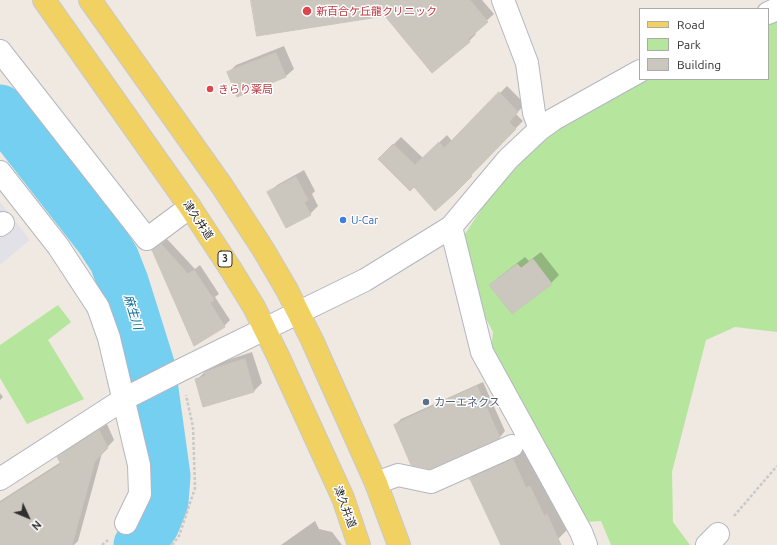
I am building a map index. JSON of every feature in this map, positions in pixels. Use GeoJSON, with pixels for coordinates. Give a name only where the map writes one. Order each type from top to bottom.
{"type":"FeatureCollection","features":[{"type":"Feature","properties":{"kind":"main road","name":"津久井道"},"geometry":{"type":"LineString","coordinates":[[44,0],[190,208],[230,268],[266,329],[343,498],[359,545]]}},
{"type":"Feature","properties":{"kind":"main road"},"geometry":{"type":"LineString","coordinates":[[90,0],[222,186],[266,255],[298,312],[376,483],[399,545]]}},
{"type":"Feature","properties":{"kind":"street"},"geometry":{"type":"LineString","coordinates":[[503,0],[527,63],[534,113],[540,129]]}},
{"type":"Feature","properties":{"kind":"street"},"geometry":{"type":"LineString","coordinates":[[0,51],[147,239],[190,208]]}},
{"type":"Feature","properties":{"kind":"street"},"geometry":{"type":"LineString","coordinates":[[3,471],[130,396],[365,280],[451,227],[508,159],[540,129],[554,119],[639,72]]}},
{"type":"Feature","properties":{"kind":"street"},"geometry":{"type":"LineString","coordinates":[[0,172],[58,246],[98,307],[130,396],[139,465],[140,494],[126,523]]}},
{"type":"Feature","properties":{"kind":"street"},"geometry":{"type":"LineString","coordinates":[[451,227],[482,352],[587,541]]}},
{"type":"Feature","properties":{"kind":"street"},"geometry":{"type":"LineString","coordinates":[[376,483],[398,475],[431,482],[512,446]]}},
{"type":"Feature","properties":{"kind":"path"},"geometry":{"type":"LineString","coordinates":[[172,545],[179,536],[195,488],[193,427],[175,373]]}},
{"type":"Feature","properties":{"kind":"path"},"geometry":{"type":"LineString","coordinates":[[712,539],[777,466]]}},
{"type":"Feature","properties":{"kind":"shaded area"},"geometry":{"type":"Polygon","coordinates":[[[0,202],[30,240],[0,265],[0,202]]]}},
{"type":"Feature","properties":{"kind":"green space"},"geometry":{"type":"Polygon","coordinates":[[[777,18],[777,332],[735,327],[706,340],[672,472],[673,522],[690,545],[611,545],[601,521],[585,522],[487,351],[492,342],[493,332],[473,294],[463,237],[488,199],[539,143],[558,127],[643,80],[769,80],[769,22],[777,18]]]}},
{"type":"Feature","properties":{"kind":"green space"},"geometry":{"type":"Polygon","coordinates":[[[58,305],[71,322],[48,340],[84,399],[27,424],[0,378],[0,345],[58,305]]]}},
{"type":"Feature","properties":{"kind":"building"},"geometry":{"type":"Polygon","coordinates":[[[251,0],[470,0],[488,22],[468,39],[470,42],[432,73],[385,16],[257,36],[251,0]]]}},
{"type":"Feature","properties":{"kind":"building"},"geometry":{"type":"Polygon","coordinates":[[[276,53],[286,77],[237,97],[227,72],[276,53]]]}},
{"type":"Feature","properties":{"kind":"building"},"geometry":{"type":"Polygon","coordinates":[[[499,92],[518,112],[509,122],[516,129],[471,175],[472,176],[435,211],[414,187],[410,191],[378,159],[393,144],[415,165],[439,142],[444,148],[499,92]]]}},
{"type":"Feature","properties":{"kind":"building"},"geometry":{"type":"Polygon","coordinates":[[[296,177],[308,200],[304,202],[311,215],[286,228],[267,192],[296,177]]]}},
{"type":"Feature","properties":{"kind":"building"},"geometry":{"type":"Polygon","coordinates":[[[161,244],[188,274],[194,270],[214,300],[210,303],[225,327],[194,346],[152,250],[161,244]]]}},
{"type":"Feature","properties":{"kind":"building"},"geometry":{"type":"Polygon","coordinates":[[[533,259],[552,284],[512,314],[489,285],[517,264],[521,268],[533,259]]]}},
{"type":"Feature","properties":{"kind":"building"},"geometry":{"type":"Polygon","coordinates":[[[245,359],[254,392],[203,407],[195,379],[206,376],[204,372],[245,359]]]}},
{"type":"Feature","properties":{"kind":"building"},"geometry":{"type":"Polygon","coordinates":[[[477,386],[500,438],[430,469],[411,465],[394,425],[477,386]]]}},
{"type":"Feature","properties":{"kind":"building"},"geometry":{"type":"Polygon","coordinates":[[[99,430],[108,448],[95,461],[72,545],[0,545],[0,503],[61,464],[57,457],[99,430]]]}},
{"type":"Feature","properties":{"kind":"building"},"geometry":{"type":"Polygon","coordinates":[[[513,459],[526,488],[530,486],[544,516],[547,514],[561,545],[501,545],[469,479],[513,459]]]}},
{"type":"Feature","properties":{"kind":"waterway","name":"麻生川"},"geometry":{"type":"LineString","coordinates":[[0,110],[101,239],[114,259],[123,282],[150,368],[165,476],[163,502],[154,524],[139,545]]}},
{"type":"Feature","properties":{"kind":"place","name":"新百合ケ丘龍クリニック"},"geometry":{"type":"Point","coordinates":[307,11]}},
{"type":"Feature","properties":{"kind":"place","name":"きらり薬局"},"geometry":{"type":"Point","coordinates":[210,89]}},
{"type":"Feature","properties":{"kind":"place","name":"U-Car"},"geometry":{"type":"Point","coordinates":[343,220]}},
{"type":"Feature","properties":{"kind":"place","name":"カーエネクス"},"geometry":{"type":"Point","coordinates":[426,402]}}]}
